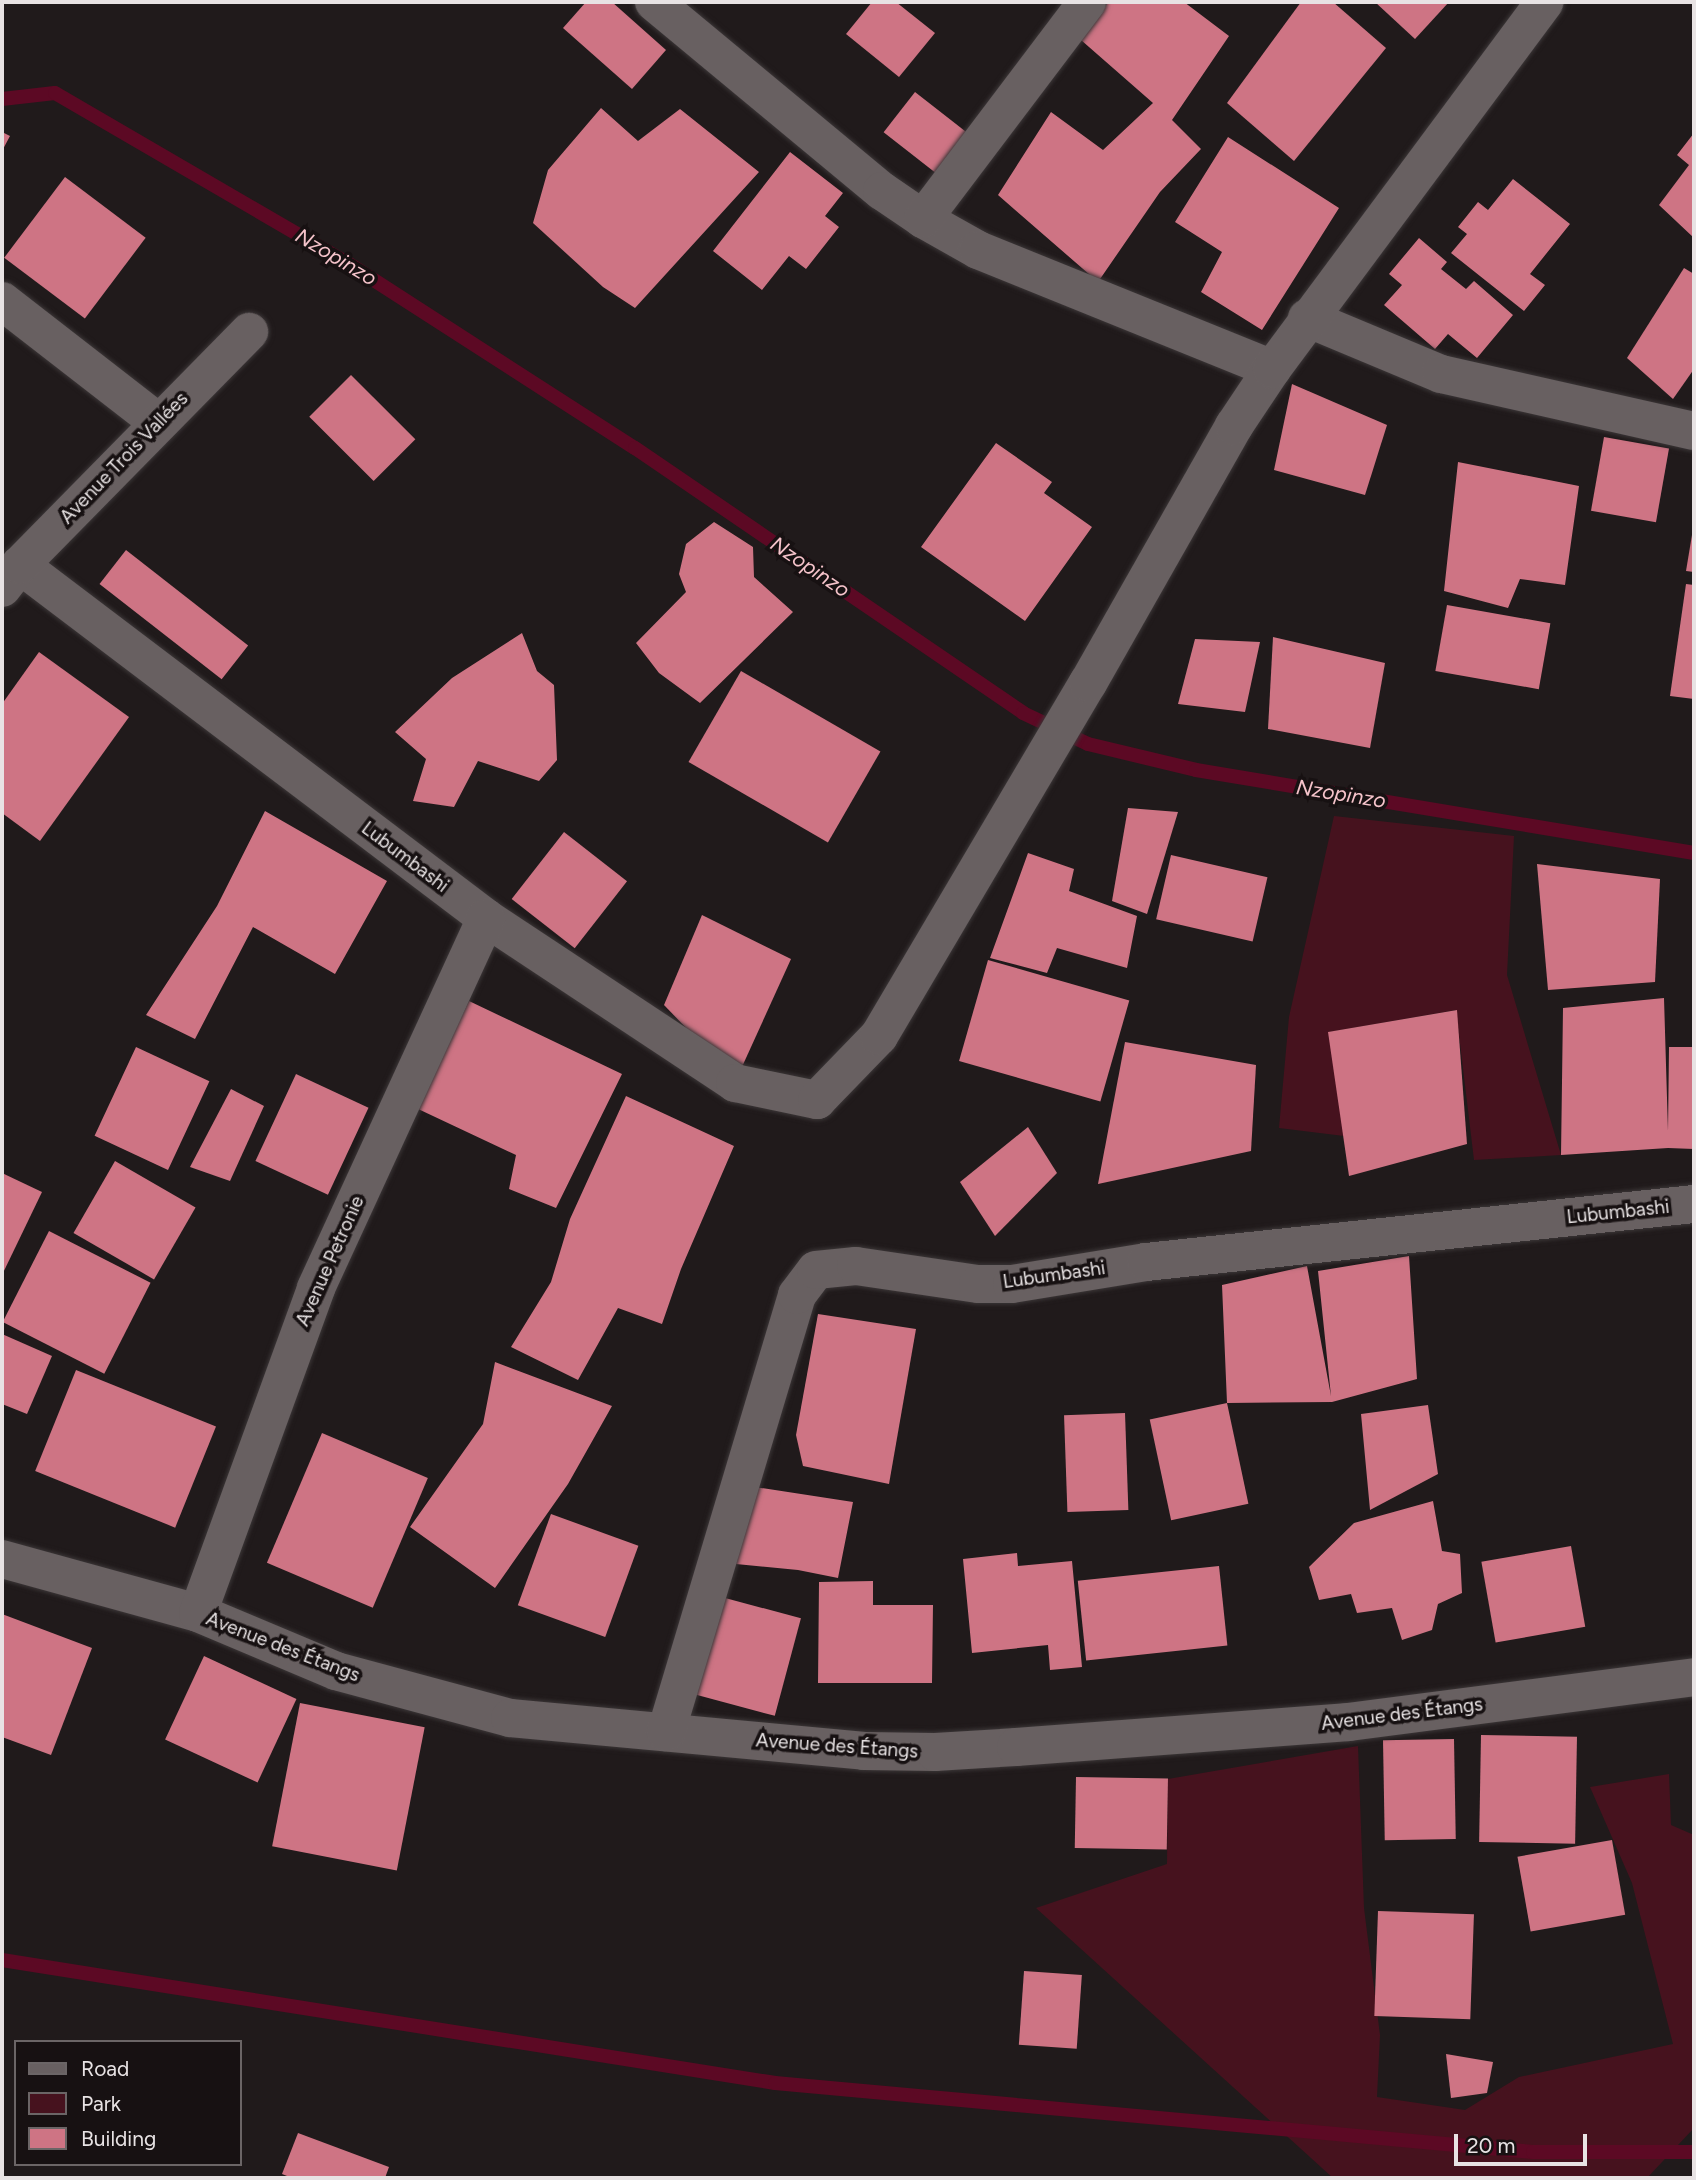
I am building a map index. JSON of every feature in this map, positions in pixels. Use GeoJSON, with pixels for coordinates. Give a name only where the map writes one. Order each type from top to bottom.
{"type":"FeatureCollection","features":[{"type":"Feature","properties":{"kind":"street"},"geometry":{"type":"LineString","coordinates":[[653,2],[882,191],[923,219],[978,250],[1272,369],[1307,318],[1545,2]]}},
{"type":"Feature","properties":{"kind":"street"},"geometry":{"type":"LineString","coordinates":[[923,219],[1087,2]]}},
{"type":"Feature","properties":{"kind":"street"},"geometry":{"type":"LineString","coordinates":[[2,301],[158,422]]}},
{"type":"Feature","properties":{"kind":"street"},"geometry":{"type":"LineString","coordinates":[[1307,318],[1441,374],[1694,430]]}},
{"type":"Feature","properties":{"kind":"street","name":"Avenue Trois Vallées"},"geometry":{"type":"LineString","coordinates":[[11,576],[158,422],[250,332]]}},
{"type":"Feature","properties":{"kind":"street","name":"Lubumbashi"},"geometry":{"type":"LineString","coordinates":[[11,576],[485,918],[735,1083],[817,1100],[879,1036],[1088,683],[1234,426],[1272,369]]}},
{"type":"Feature","properties":{"kind":"street","name":"Avenue Petronie"},"geometry":{"type":"LineString","coordinates":[[198,1614],[316,1288],[485,918]]}},
{"type":"Feature","properties":{"kind":"street","name":"Lubumbashi"},"geometry":{"type":"LineString","coordinates":[[666,1732],[797,1295],[816,1270],[856,1266],[978,1284],[1012,1284],[1146,1262],[1694,1204]]}},
{"type":"Feature","properties":{"kind":"street","name":"Avenue des Étangs"},"geometry":{"type":"LineString","coordinates":[[2,1559],[198,1614],[336,1671],[510,1718],[864,1751],[935,1752],[1349,1722],[1694,1676]]}},
{"type":"Feature","properties":{"kind":"green space"},"geometry":{"type":"Polygon","coordinates":[[[1334,816],[1514,836],[1507,975],[1561,1155],[1474,1160],[1456,1010],[1329,1032],[1344,1136],[1279,1128],[1289,1017],[1334,816]]]}},
{"type":"Feature","properties":{"kind":"green space"},"geometry":{"type":"Polygon","coordinates":[[[1358,1746],[1364,1908],[1380,2035],[1377,2097],[1465,2110],[1519,2077],[1673,2044],[1632,1883],[1590,1787],[1669,1774],[1671,1825],[1694,1835],[1694,2128],[1647,2178],[1333,2178],[1036,1908],[1167,1864],[1168,1779],[1358,1746]]]}},
{"type":"Feature","properties":{"kind":"building"},"geometry":{"type":"Polygon","coordinates":[[[586,2],[612,2],[666,50],[632,89],[563,28],[586,2]]]}},
{"type":"Feature","properties":{"kind":"building"},"geometry":{"type":"Polygon","coordinates":[[[872,2],[896,2],[935,33],[899,77],[846,34],[872,2]]]}},
{"type":"Feature","properties":{"kind":"building"},"geometry":{"type":"Polygon","coordinates":[[[1108,2],[1184,2],[1229,36],[1172,120],[1201,149],[1160,192],[1098,282],[998,195],[1051,112],[1103,150],[1153,103],[1081,40],[1108,2]]]}},
{"type":"Feature","properties":{"kind":"building"},"geometry":{"type":"Polygon","coordinates":[[[1301,2],[1333,2],[1386,48],[1294,161],[1227,103],[1301,2]]]}},
{"type":"Feature","properties":{"kind":"building"},"geometry":{"type":"Polygon","coordinates":[[[1375,2],[1449,2],[1415,39],[1375,2]]]}},
{"type":"Feature","properties":{"kind":"building"},"geometry":{"type":"Polygon","coordinates":[[[915,92],[976,140],[945,180],[884,132],[915,92]]]}},
{"type":"Feature","properties":{"kind":"building"},"geometry":{"type":"Polygon","coordinates":[[[601,108],[638,141],[680,109],[759,172],[635,308],[603,287],[533,223],[548,170],[601,108]]]}},
{"type":"Feature","properties":{"kind":"building"},"geometry":{"type":"Polygon","coordinates":[[[2,132],[10,136],[2,151],[2,132]]]}},
{"type":"Feature","properties":{"kind":"building"},"geometry":{"type":"Polygon","coordinates":[[[1694,133],[1694,238],[1659,205],[1689,165],[1677,155],[1694,133]]]}},
{"type":"Feature","properties":{"kind":"building"},"geometry":{"type":"Polygon","coordinates":[[[1228,137],[1339,208],[1262,330],[1201,292],[1222,252],[1175,222],[1228,137]]]}},
{"type":"Feature","properties":{"kind":"building"},"geometry":{"type":"Polygon","coordinates":[[[790,152],[843,193],[825,216],[839,227],[806,269],[789,256],[762,290],[713,251],[790,152]]]}},
{"type":"Feature","properties":{"kind":"building"},"geometry":{"type":"Polygon","coordinates":[[[65,177],[146,238],[85,318],[4,258],[65,177]]]}},
{"type":"Feature","properties":{"kind":"building"},"geometry":{"type":"Polygon","coordinates":[[[1513,179],[1570,224],[1530,274],[1545,285],[1524,311],[1451,253],[1467,234],[1458,227],[1478,202],[1488,210],[1513,179]]]}},
{"type":"Feature","properties":{"kind":"building"},"geometry":{"type":"Polygon","coordinates":[[[1419,238],[1447,262],[1441,269],[1466,289],[1474,281],[1513,315],[1477,358],[1448,334],[1435,349],[1384,305],[1402,285],[1389,274],[1419,238]]]}},
{"type":"Feature","properties":{"kind":"building"},"geometry":{"type":"Polygon","coordinates":[[[1684,268],[1694,274],[1694,369],[1673,399],[1627,358],[1684,268]]]}},
{"type":"Feature","properties":{"kind":"building"},"geometry":{"type":"Polygon","coordinates":[[[351,375],[415,439],[374,481],[309,417],[351,375]]]}},
{"type":"Feature","properties":{"kind":"building"},"geometry":{"type":"Polygon","coordinates":[[[1292,384],[1387,425],[1365,495],[1274,470],[1292,384]]]}},
{"type":"Feature","properties":{"kind":"building"},"geometry":{"type":"Polygon","coordinates":[[[1604,437],[1669,448],[1656,522],[1591,511],[1604,437]]]}},
{"type":"Feature","properties":{"kind":"building"},"geometry":{"type":"Polygon","coordinates":[[[996,443],[1052,482],[1044,493],[1092,527],[1025,621],[921,547],[996,443]]]}},
{"type":"Feature","properties":{"kind":"building"},"geometry":{"type":"Polygon","coordinates":[[[1458,462],[1579,486],[1565,585],[1520,579],[1508,608],[1444,591],[1458,462]]]}},
{"type":"Feature","properties":{"kind":"building"},"geometry":{"type":"Polygon","coordinates":[[[714,522],[753,547],[754,577],[793,612],[700,703],[659,673],[636,643],[686,592],[679,574],[686,544],[714,522]]]}},
{"type":"Feature","properties":{"kind":"building"},"geometry":{"type":"Polygon","coordinates":[[[1694,530],[1694,572],[1686,571],[1694,530]]]}},
{"type":"Feature","properties":{"kind":"building"},"geometry":{"type":"Polygon","coordinates":[[[126,550],[248,645],[222,679],[100,584],[126,550]]]}},
{"type":"Feature","properties":{"kind":"building"},"geometry":{"type":"Polygon","coordinates":[[[1686,584],[1694,585],[1694,699],[1670,696],[1686,584]]]}},
{"type":"Feature","properties":{"kind":"building"},"geometry":{"type":"Polygon","coordinates":[[[1447,605],[1550,623],[1539,689],[1435,671],[1447,605]]]}},
{"type":"Feature","properties":{"kind":"building"},"geometry":{"type":"Polygon","coordinates":[[[522,633],[537,671],[554,685],[557,760],[539,781],[478,761],[454,807],[413,801],[426,759],[395,732],[452,678],[522,633]]]}},
{"type":"Feature","properties":{"kind":"building"},"geometry":{"type":"Polygon","coordinates":[[[1273,637],[1385,663],[1370,748],[1268,729],[1273,637]]]}},
{"type":"Feature","properties":{"kind":"building"},"geometry":{"type":"Polygon","coordinates":[[[1195,639],[1260,642],[1245,712],[1178,704],[1195,639]]]}},
{"type":"Feature","properties":{"kind":"building"},"geometry":{"type":"Polygon","coordinates":[[[39,652],[129,717],[40,841],[2,813],[2,704],[39,652]]]}},
{"type":"Feature","properties":{"kind":"building"},"geometry":{"type":"Polygon","coordinates":[[[741,671],[880,752],[828,842],[688,762],[741,671]]]}},
{"type":"Feature","properties":{"kind":"building"},"geometry":{"type":"Polygon","coordinates":[[[1128,808],[1178,812],[1147,914],[1112,901],[1128,808]]]}},
{"type":"Feature","properties":{"kind":"building"},"geometry":{"type":"Polygon","coordinates":[[[265,811],[387,881],[335,974],[253,927],[195,1039],[146,1015],[217,906],[265,811]]]}},
{"type":"Feature","properties":{"kind":"building"},"geometry":{"type":"Polygon","coordinates":[[[564,832],[627,881],[575,948],[512,899],[564,832]]]}},
{"type":"Feature","properties":{"kind":"building"},"geometry":{"type":"Polygon","coordinates":[[[1028,853],[1074,869],[1069,891],[1137,916],[1127,968],[1057,948],[1047,973],[990,958],[1028,853]]]}},
{"type":"Feature","properties":{"kind":"building"},"geometry":{"type":"Polygon","coordinates":[[[1171,855],[1267,877],[1253,942],[1156,919],[1171,855]]]}},
{"type":"Feature","properties":{"kind":"building"},"geometry":{"type":"Polygon","coordinates":[[[1537,864],[1660,879],[1655,982],[1548,990],[1537,864]]]}},
{"type":"Feature","properties":{"kind":"building"},"geometry":{"type":"Polygon","coordinates":[[[702,915],[791,959],[736,1080],[664,1005],[702,915]]]}},
{"type":"Feature","properties":{"kind":"building"},"geometry":{"type":"Polygon","coordinates":[[[988,960],[1129,1001],[1100,1101],[959,1061],[988,960]]]}},
{"type":"Feature","properties":{"kind":"building"},"geometry":{"type":"Polygon","coordinates":[[[1664,998],[1668,1131],[1669,1047],[1694,1047],[1694,1149],[1668,1148],[1561,1155],[1563,1008],[1664,998]]]}},
{"type":"Feature","properties":{"kind":"building"},"geometry":{"type":"Polygon","coordinates":[[[469,1001],[622,1074],[556,1208],[509,1189],[516,1155],[416,1108],[469,1001]]]}},
{"type":"Feature","properties":{"kind":"building"},"geometry":{"type":"Polygon","coordinates":[[[1457,1010],[1467,1144],[1349,1176],[1328,1032],[1457,1010]]]}},
{"type":"Feature","properties":{"kind":"building"},"geometry":{"type":"Polygon","coordinates":[[[1125,1042],[1256,1065],[1251,1151],[1098,1184],[1125,1042]]]}},
{"type":"Feature","properties":{"kind":"building"},"geometry":{"type":"Polygon","coordinates":[[[136,1047],[209,1081],[168,1170],[95,1136],[136,1047]]]}},
{"type":"Feature","properties":{"kind":"building"},"geometry":{"type":"Polygon","coordinates":[[[296,1074],[369,1108],[328,1195],[255,1161],[296,1074]]]}},
{"type":"Feature","properties":{"kind":"building"},"geometry":{"type":"Polygon","coordinates":[[[231,1089],[264,1106],[230,1181],[190,1167],[231,1089]]]}},
{"type":"Feature","properties":{"kind":"building"},"geometry":{"type":"Polygon","coordinates":[[[626,1096],[734,1146],[681,1269],[662,1324],[618,1308],[578,1380],[511,1347],[551,1282],[570,1219],[626,1096]]]}},
{"type":"Feature","properties":{"kind":"building"},"geometry":{"type":"Polygon","coordinates":[[[1028,1127],[1057,1173],[995,1236],[960,1182],[1028,1127]]]}},
{"type":"Feature","properties":{"kind":"building"},"geometry":{"type":"Polygon","coordinates":[[[115,1161],[196,1208],[154,1279],[74,1233],[115,1161]]]}},
{"type":"Feature","properties":{"kind":"building"},"geometry":{"type":"Polygon","coordinates":[[[2,1173],[42,1192],[2,1275],[2,1173]]]}},
{"type":"Feature","properties":{"kind":"building"},"geometry":{"type":"Polygon","coordinates":[[[49,1231],[151,1283],[104,1374],[3,1322],[49,1231]]]}},
{"type":"Feature","properties":{"kind":"building"},"geometry":{"type":"Polygon","coordinates":[[[1409,1256],[1417,1379],[1332,1402],[1227,1403],[1222,1285],[1307,1266],[1331,1396],[1318,1271],[1409,1256]]]}},
{"type":"Feature","properties":{"kind":"building"},"geometry":{"type":"Polygon","coordinates":[[[818,1314],[916,1329],[889,1484],[803,1466],[796,1435],[818,1314]]]}},
{"type":"Feature","properties":{"kind":"building"},"geometry":{"type":"Polygon","coordinates":[[[2,1334],[52,1356],[27,1414],[2,1404],[2,1334]]]}},
{"type":"Feature","properties":{"kind":"building"},"geometry":{"type":"Polygon","coordinates":[[[495,1362],[612,1406],[568,1484],[495,1588],[410,1527],[483,1424],[495,1362]]]}},
{"type":"Feature","properties":{"kind":"building"},"geometry":{"type":"Polygon","coordinates":[[[76,1370],[216,1427],[175,1528],[35,1471],[76,1370]]]}},
{"type":"Feature","properties":{"kind":"building"},"geometry":{"type":"Polygon","coordinates":[[[1227,1403],[1248,1504],[1171,1520],[1150,1419],[1227,1403]]]}},
{"type":"Feature","properties":{"kind":"building"},"geometry":{"type":"Polygon","coordinates":[[[1428,1405],[1438,1474],[1370,1510],[1361,1414],[1428,1405]]]}},
{"type":"Feature","properties":{"kind":"building"},"geometry":{"type":"Polygon","coordinates":[[[1125,1413],[1128,1510],[1067,1512],[1064,1415],[1125,1413]]]}},
{"type":"Feature","properties":{"kind":"building"},"geometry":{"type":"Polygon","coordinates":[[[322,1433],[428,1478],[373,1608],[267,1563],[322,1433]]]}},
{"type":"Feature","properties":{"kind":"building"},"geometry":{"type":"Polygon","coordinates":[[[755,1487],[853,1502],[838,1578],[798,1570],[736,1564],[755,1487]]]}},
{"type":"Feature","properties":{"kind":"building"},"geometry":{"type":"Polygon","coordinates":[[[1433,1501],[1442,1551],[1460,1554],[1462,1593],[1438,1604],[1432,1630],[1402,1640],[1392,1608],[1357,1613],[1351,1594],[1319,1600],[1309,1567],[1354,1523],[1433,1501]]]}},
{"type":"Feature","properties":{"kind":"building"},"geometry":{"type":"Polygon","coordinates":[[[551,1514],[638,1546],[605,1637],[518,1605],[551,1514]]]}},
{"type":"Feature","properties":{"kind":"building"},"geometry":{"type":"Polygon","coordinates":[[[1571,1546],[1585,1627],[1496,1643],[1481,1562],[1571,1546]]]}},
{"type":"Feature","properties":{"kind":"building"},"geometry":{"type":"Polygon","coordinates":[[[1017,1553],[1018,1566],[1072,1561],[1082,1667],[1050,1670],[1048,1645],[972,1653],[963,1559],[1017,1553]]]}},
{"type":"Feature","properties":{"kind":"building"},"geometry":{"type":"Polygon","coordinates":[[[1219,1566],[1227,1646],[1086,1660],[1078,1581],[1219,1566]]]}},
{"type":"Feature","properties":{"kind":"building"},"geometry":{"type":"Polygon","coordinates":[[[873,1581],[873,1605],[933,1605],[932,1683],[818,1683],[819,1582],[873,1581]]]}},
{"type":"Feature","properties":{"kind":"building"},"geometry":{"type":"Polygon","coordinates":[[[714,1595],[801,1618],[775,1716],[688,1693],[714,1595]]]}},
{"type":"Feature","properties":{"kind":"building"},"geometry":{"type":"Polygon","coordinates":[[[2,1614],[92,1648],[51,1755],[2,1737],[2,1614]]]}},
{"type":"Feature","properties":{"kind":"building"},"geometry":{"type":"Polygon","coordinates":[[[204,1656],[296,1699],[258,1782],[165,1739],[204,1656]]]}},
{"type":"Feature","properties":{"kind":"building"},"geometry":{"type":"Polygon","coordinates":[[[300,1703],[425,1727],[397,1871],[272,1846],[300,1703]]]}},
{"type":"Feature","properties":{"kind":"building"},"geometry":{"type":"Polygon","coordinates":[[[1481,1735],[1577,1737],[1575,1844],[1479,1842],[1481,1735]]]}},
{"type":"Feature","properties":{"kind":"building"},"geometry":{"type":"Polygon","coordinates":[[[1454,1739],[1456,1839],[1385,1840],[1383,1740],[1454,1739]]]}},
{"type":"Feature","properties":{"kind":"building"},"geometry":{"type":"Polygon","coordinates":[[[1076,1777],[1168,1779],[1167,1850],[1075,1848],[1076,1777]]]}},
{"type":"Feature","properties":{"kind":"building"},"geometry":{"type":"Polygon","coordinates":[[[1612,1840],[1625,1915],[1531,1932],[1517,1857],[1612,1840]]]}},
{"type":"Feature","properties":{"kind":"building"},"geometry":{"type":"Polygon","coordinates":[[[1378,1911],[1474,1914],[1470,2019],[1374,2016],[1378,1911]]]}},
{"type":"Feature","properties":{"kind":"building"},"geometry":{"type":"Polygon","coordinates":[[[1024,1971],[1082,1975],[1077,2049],[1019,2045],[1024,1971]]]}},
{"type":"Feature","properties":{"kind":"building"},"geometry":{"type":"Polygon","coordinates":[[[1446,2054],[1493,2062],[1487,2093],[1451,2098],[1446,2054]]]}},
{"type":"Feature","properties":{"kind":"building"},"geometry":{"type":"Polygon","coordinates":[[[298,2133],[389,2167],[385,2178],[292,2178],[282,2174],[298,2133]]]}},
{"type":"Feature","properties":{"kind":"waterway","name":"Nzopinzo"},"geometry":{"type":"LineString","coordinates":[[2,99],[55,93],[349,264],[635,448],[1023,713],[1088,744],[1196,770],[1694,853]]}},
{"type":"Feature","properties":{"kind":"waterway"},"geometry":{"type":"LineString","coordinates":[[2,1960],[775,2083],[1533,2152],[1694,2152]]}}]}
